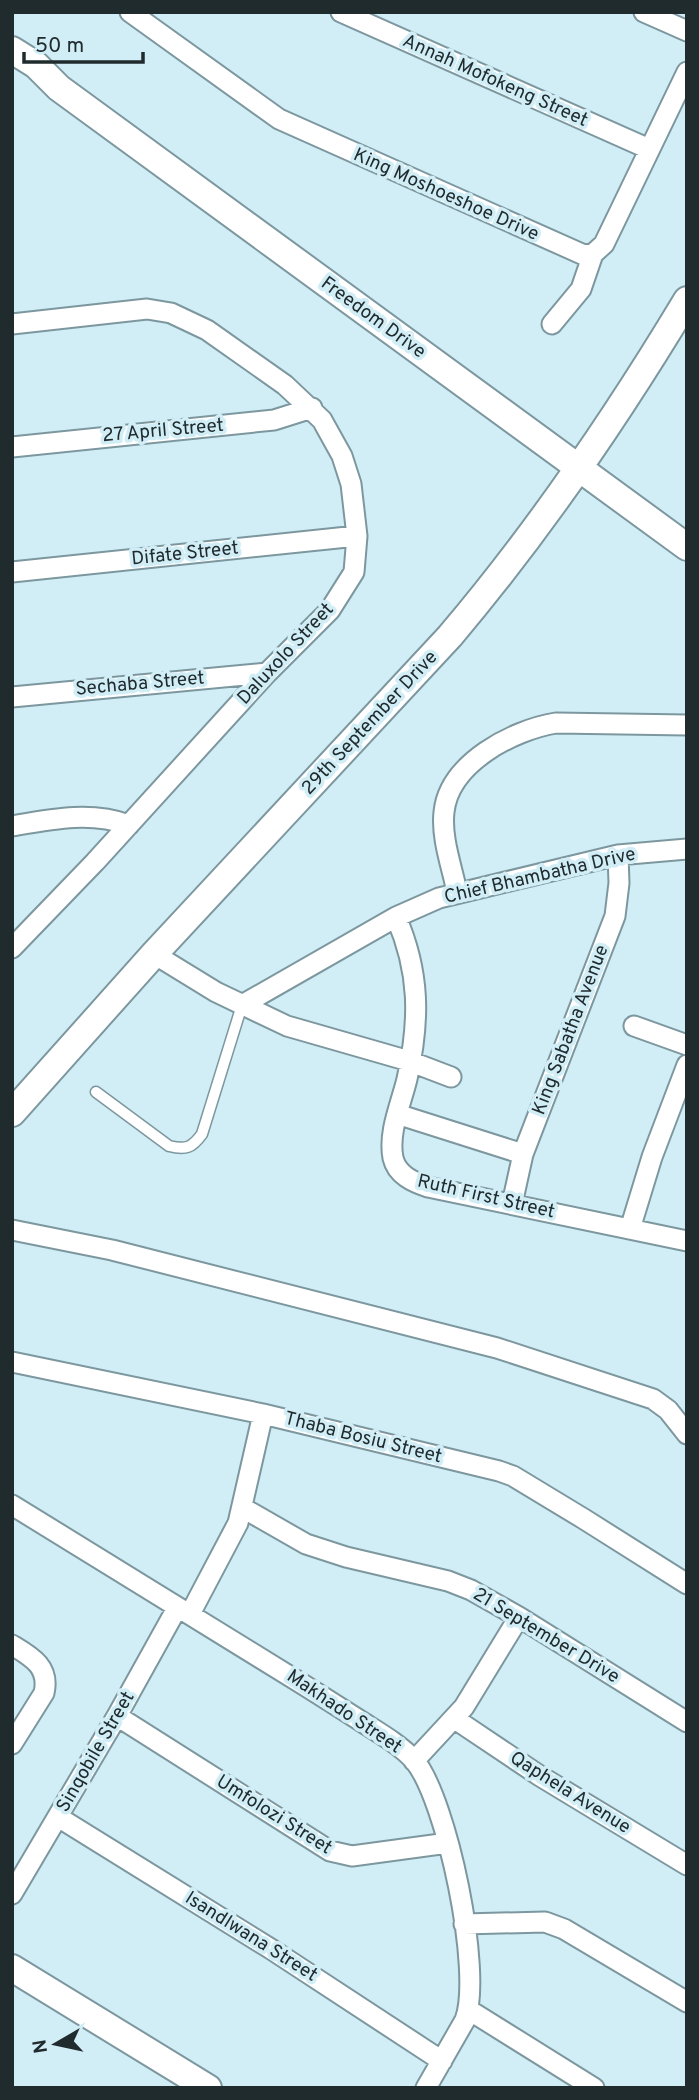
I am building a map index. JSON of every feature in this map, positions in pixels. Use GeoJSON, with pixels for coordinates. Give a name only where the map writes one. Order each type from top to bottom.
{"type":"FeatureCollection","features":[{"type":"Feature","properties":{"kind":"street","name":"King Moshoeshoe Drive"},"geometry":{"type":"LineString","coordinates":[[131,12],[259,106],[301,130],[571,252],[584,256],[593,254]]}},
{"type":"Feature","properties":{"kind":"street","name":"Annah Mofokeng Street"},"geometry":{"type":"LineString","coordinates":[[341,12],[649,149]]}},
{"type":"Feature","properties":{"kind":"street"},"geometry":{"type":"LineString","coordinates":[[644,12],[687,31]]}},
{"type":"Feature","properties":{"kind":"street","name":"Freedom Drive"},"geometry":{"type":"LineString","coordinates":[[12,50],[36,65],[59,88]]}},
{"type":"Feature","properties":{"kind":"street","name":"Freedom Drive"},"geometry":{"type":"LineString","coordinates":[[12,63],[59,88],[687,547]]}},
{"type":"Feature","properties":{"kind":"street"},"geometry":{"type":"LineString","coordinates":[[552,324],[582,289],[593,254],[604,244],[687,72]]}},
{"type":"Feature","properties":{"kind":"street","name":"29th September Drive"},"geometry":{"type":"LineString","coordinates":[[12,1114],[154,954],[450,636],[519,552],[578,468],[687,300]]}},
{"type":"Feature","properties":{"kind":"street","name":"Daluxolo Street"},"geometry":{"type":"LineString","coordinates":[[12,324],[128,310],[171,313],[207,330],[285,385],[312,408],[332,434],[351,484],[357,536],[354,572],[330,610],[267,673],[129,825],[12,948]]}},
{"type":"Feature","properties":{"kind":"street","name":"27 April Street"},"geometry":{"type":"LineString","coordinates":[[12,447],[96,436],[264,421],[312,408]]}},
{"type":"Feature","properties":{"kind":"street","name":"Difate Street"},"geometry":{"type":"LineString","coordinates":[[12,572],[357,536]]}},
{"type":"Feature","properties":{"kind":"street","name":"Sechaba Street"},"geometry":{"type":"LineString","coordinates":[[12,697],[267,673]]}},
{"type":"Feature","properties":{"kind":"street"},"geometry":{"type":"LineString","coordinates":[[457,892],[444,827],[446,801],[461,776],[476,760],[501,741],[538,726],[556,723],[687,725]]}},
{"type":"Feature","properties":{"kind":"street"},"geometry":{"type":"LineString","coordinates":[[12,826],[57,818],[97,817],[129,825]]}},
{"type":"Feature","properties":{"kind":"street","name":"Chief Bhambatha Drive"},"geometry":{"type":"LineString","coordinates":[[242,1004],[396,917],[457,892],[618,855],[687,849]]}},
{"type":"Feature","properties":{"kind":"street","name":"King Sabatha Avenue"},"geometry":{"type":"LineString","coordinates":[[512,1204],[523,1154],[615,916],[620,883],[618,855]]}},
{"type":"Feature","properties":{"kind":"street"},"geometry":{"type":"LineString","coordinates":[[396,917],[410,951],[416,988],[409,1061]]}},
{"type":"Feature","properties":{"kind":"street"},"geometry":{"type":"LineString","coordinates":[[154,954],[196,981],[288,1026],[409,1061],[451,1077]]}},
{"type":"Feature","properties":{"kind":"street"},"geometry":{"type":"LineString","coordinates":[[634,1026],[687,1045]]}},
{"type":"Feature","properties":{"kind":"street","name":"Ruth First Street"},"geometry":{"type":"LineString","coordinates":[[409,1061],[397,1114],[393,1157],[405,1176],[428,1187],[687,1241]]}},
{"type":"Feature","properties":{"kind":"street"},"geometry":{"type":"LineString","coordinates":[[630,1229],[681,1098],[687,1065]]}},
{"type":"Feature","properties":{"kind":"street"},"geometry":{"type":"LineString","coordinates":[[397,1114],[523,1154]]}},
{"type":"Feature","properties":{"kind":"street"},"geometry":{"type":"LineString","coordinates":[[12,1230],[112,1250],[497,1348],[653,1399],[668,1410],[687,1434]]}},
{"type":"Feature","properties":{"kind":"street","name":"Thaba Bosiu Street"},"geometry":{"type":"LineString","coordinates":[[12,1362],[263,1414],[513,1476],[687,1584]]}},
{"type":"Feature","properties":{"kind":"street","name":"Sinqobile Street"},"geometry":{"type":"LineString","coordinates":[[12,1894],[117,1716],[238,1523],[263,1414]]}},
{"type":"Feature","properties":{"kind":"street","name":"Makhado Street"},"geometry":{"type":"LineString","coordinates":[[12,1505],[376,1731],[414,1760],[430,1791],[448,1843],[464,1924],[470,1980],[469,2010],[458,2035],[426,2088]]}},
{"type":"Feature","properties":{"kind":"street","name":"21 September Drive"},"geometry":{"type":"LineString","coordinates":[[243,1508],[306,1544],[346,1557],[448,1581],[489,1599],[687,1722]]}},
{"type":"Feature","properties":{"kind":"street"},"geometry":{"type":"LineString","coordinates":[[414,1760],[455,1719],[520,1617]]}},
{"type":"Feature","properties":{"kind":"street"},"geometry":{"type":"LineString","coordinates":[[12,1645],[44,1670],[46,1686],[12,1744]]}},
{"type":"Feature","properties":{"kind":"street","name":"Umfolozi Street"},"geometry":{"type":"LineString","coordinates":[[117,1716],[330,1851],[352,1856],[448,1843]]}},
{"type":"Feature","properties":{"kind":"street","name":"Qaphela Avenue"},"geometry":{"type":"LineString","coordinates":[[455,1719],[540,1776],[687,1865]]}},
{"type":"Feature","properties":{"kind":"street","name":"Isandlwana Street"},"geometry":{"type":"LineString","coordinates":[[58,1817],[271,1949],[442,2061]]}},
{"type":"Feature","properties":{"kind":"street"},"geometry":{"type":"LineString","coordinates":[[464,1924],[545,1922],[565,1928],[687,2002]]}},
{"type":"Feature","properties":{"kind":"street"},"geometry":{"type":"LineString","coordinates":[[12,1968],[208,2088]]}},
{"type":"Feature","properties":{"kind":"street"},"geometry":{"type":"LineString","coordinates":[[469,2010],[594,2088]]}},
{"type":"Feature","properties":{"kind":"lane"},"geometry":{"type":"LineString","coordinates":[[96,1092],[169,1146],[183,1149],[194,1146],[202,1134],[242,1004]]}}]}
